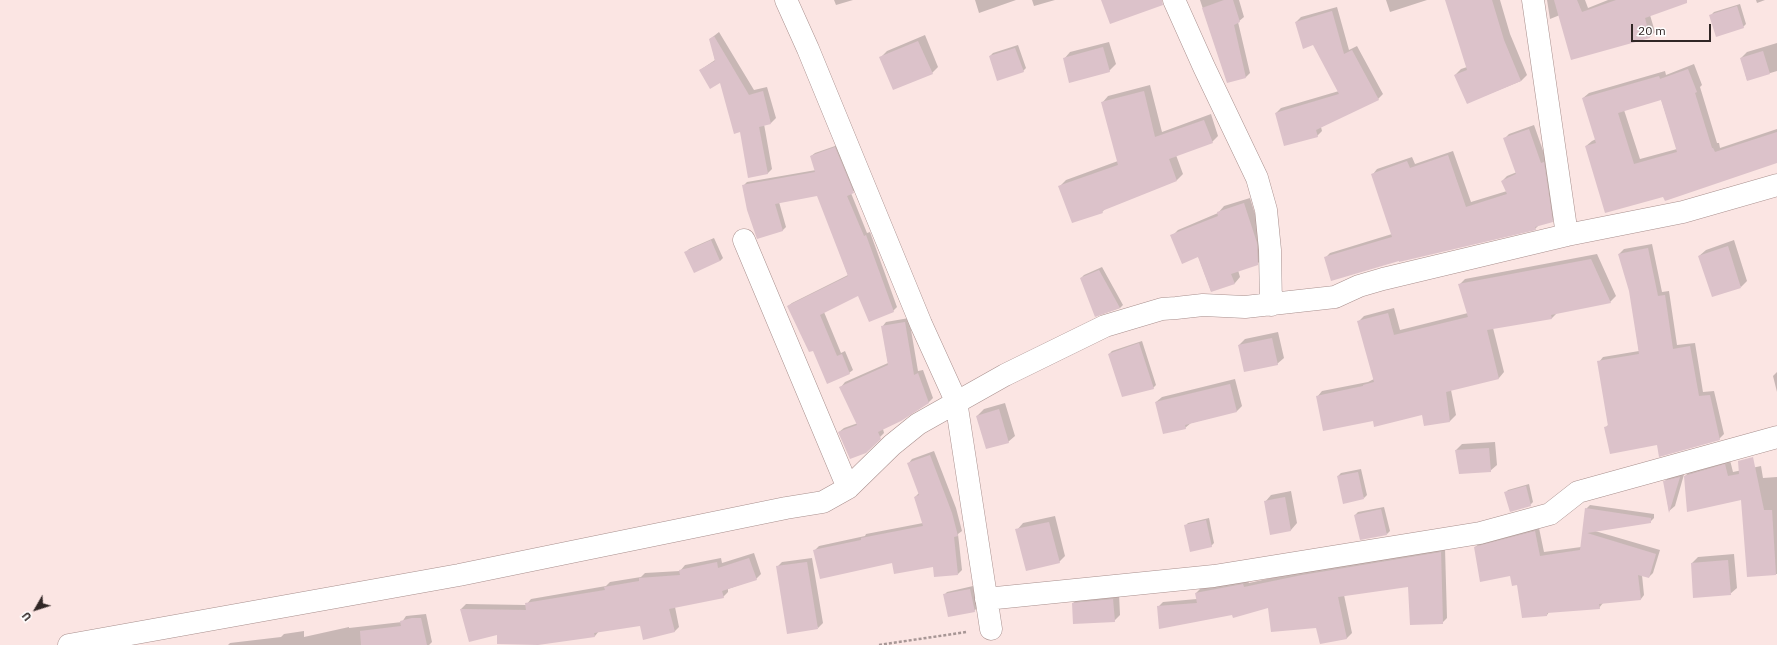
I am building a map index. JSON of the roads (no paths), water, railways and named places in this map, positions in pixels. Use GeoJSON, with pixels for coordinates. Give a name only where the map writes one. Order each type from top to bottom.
{"type":"FeatureCollection","features":[{"type":"Feature","properties":{"kind":"street"},"geometry":{"type":"LineString","coordinates":[[786,0],[808,49],[921,324],[956,401],[991,629]]}},
{"type":"Feature","properties":{"kind":"street"},"geometry":{"type":"LineString","coordinates":[[1174,0],[1204,67],[1258,178],[1266,210],[1270,250],[1271,305]]}},
{"type":"Feature","properties":{"kind":"street"},"geometry":{"type":"LineString","coordinates":[[1533,0],[1567,235]]}},
{"type":"Feature","properties":{"kind":"street"},"geometry":{"type":"LineString","coordinates":[[69,645],[460,575],[823,502],[848,488],[892,445],[918,424],[956,401],[1105,326],[1162,309],[1203,305],[1245,307],[1335,297],[1359,286],[1383,279],[1567,235],[1683,212],[1777,185]]}},
{"type":"Feature","properties":{"kind":"street"},"geometry":{"type":"LineString","coordinates":[[744,240],[848,488]]}},
{"type":"Feature","properties":{"kind":"street"},"geometry":{"type":"LineString","coordinates":[[986,599],[1214,576],[1480,533],[1550,514],[1578,492],[1777,437]]}}]}
